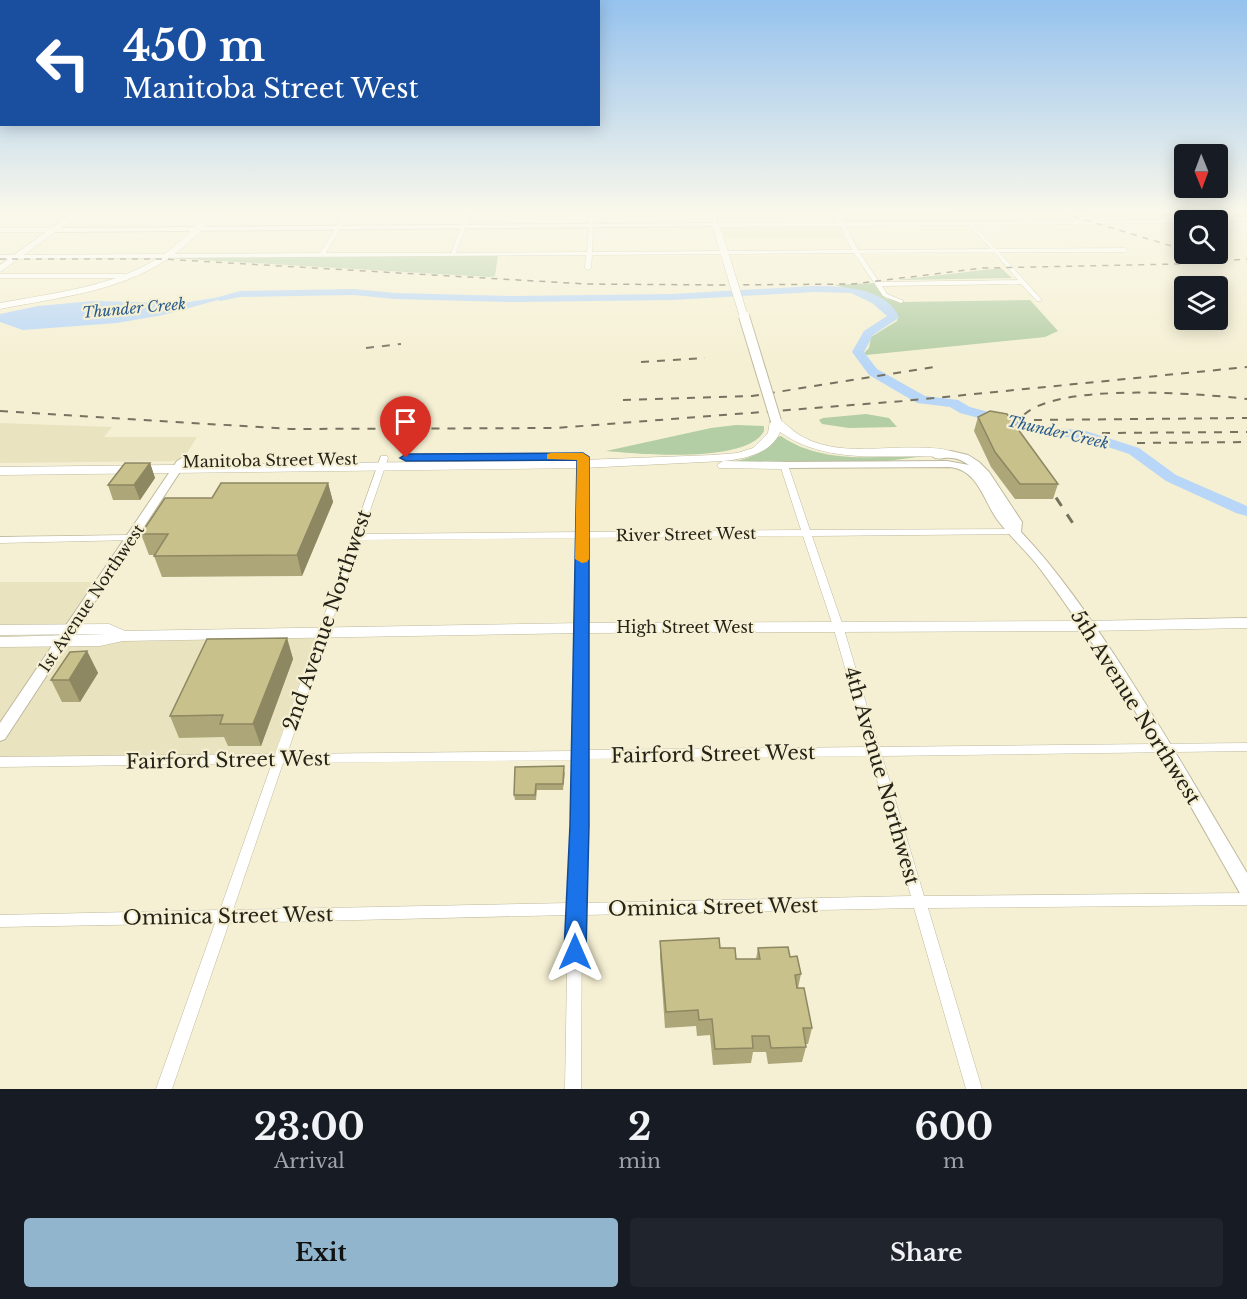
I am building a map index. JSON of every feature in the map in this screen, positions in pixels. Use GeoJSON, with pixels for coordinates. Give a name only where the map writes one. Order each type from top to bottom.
{"type":"FeatureCollection","features":[{"type":"Feature","properties":{"kind":"main road"},"geometry":{"type":"LineString","coordinates":[[0,306],[68,292],[124,276],[150,264]]}},
{"type":"Feature","properties":{"kind":"main road"},"geometry":{"type":"LineString","coordinates":[[727,264],[776,423],[798,441],[828,450],[854,453],[948,453]]}},
{"type":"Feature","properties":{"kind":"main road","name":"Manitoba Street West"},"geometry":{"type":"LineString","coordinates":[[0,471],[382,462],[687,461],[739,456],[757,450],[774,434],[776,423]]}},
{"type":"Feature","properties":{"kind":"main road"},"geometry":{"type":"LineString","coordinates":[[583,460],[784,465]]}},
{"type":"Feature","properties":{"kind":"main road","name":"Manitoba Street West"},"geometry":{"type":"LineString","coordinates":[[0,463],[179,465]]}},
{"type":"Feature","properties":{"kind":"main road","name":"High Street West"},"geometry":{"type":"LineString","coordinates":[[0,630],[66,635],[100,641],[123,636],[582,628],[1247,623]]}},
{"type":"Feature","properties":{"kind":"main road","name":"High Street West"},"geometry":{"type":"LineString","coordinates":[[0,642],[66,635]]}},
{"type":"Feature","properties":{"kind":"street"},"geometry":{"type":"LineString","coordinates":[[588,264],[588,268]]}},
{"type":"Feature","properties":{"kind":"street"},"geometry":{"type":"LineString","coordinates":[[864,264],[885,296],[901,301]]}},
{"type":"Feature","properties":{"kind":"street"},"geometry":{"type":"LineString","coordinates":[[1006,264],[1039,300]]}},
{"type":"Feature","properties":{"kind":"street"},"geometry":{"type":"LineString","coordinates":[[0,276],[124,276]]}},
{"type":"Feature","properties":{"kind":"street"},"geometry":{"type":"LineString","coordinates":[[878,284],[1024,282]]}},
{"type":"Feature","properties":{"kind":"street"},"geometry":{"type":"LineString","coordinates":[[784,465],[902,464],[948,453]]}},
{"type":"Feature","properties":{"kind":"street","name":"5th Avenue Northwest"},"geometry":{"type":"LineString","coordinates":[[948,453],[970,461],[985,473],[1016,522],[1016,531]]}},
{"type":"Feature","properties":{"kind":"street"},"geometry":{"type":"LineString","coordinates":[[573,1089],[583,578],[581,535],[583,460]]}},
{"type":"Feature","properties":{"kind":"street","name":"2nd Avenue Northwest"},"geometry":{"type":"LineString","coordinates":[[164,1089],[382,462]]}},
{"type":"Feature","properties":{"kind":"street","name":"5th Avenue Northwest"},"geometry":{"type":"LineString","coordinates":[[902,464],[952,464],[971,471],[1005,522],[1016,531],[1045,567],[1087,626],[1247,889]]}},
{"type":"Feature","properties":{"kind":"street","name":"1st Avenue Northwest"},"geometry":{"type":"LineString","coordinates":[[0,735],[179,465]]}},
{"type":"Feature","properties":{"kind":"street","name":"4th Avenue Northwest"},"geometry":{"type":"LineString","coordinates":[[784,465],[792,496],[808,533],[838,626],[974,1089]]}},
{"type":"Feature","properties":{"kind":"street","name":"River Street West"},"geometry":{"type":"LineString","coordinates":[[356,537],[1016,531]]}},
{"type":"Feature","properties":{"kind":"street"},"geometry":{"type":"LineString","coordinates":[[0,540],[130,538]]}},
{"type":"Feature","properties":{"kind":"street","name":"Fairford Street West"},"geometry":{"type":"LineString","coordinates":[[0,762],[1247,747]]}},
{"type":"Feature","properties":{"kind":"street","name":"Ominica Street West"},"geometry":{"type":"LineString","coordinates":[[0,921],[918,902],[1247,899]]}},
{"type":"Feature","properties":{"kind":"shaded area"},"geometry":{"type":"Polygon","coordinates":[[[0,423],[112,427],[104,437],[197,437],[182,461],[0,463],[0,423]]]}},
{"type":"Feature","properties":{"kind":"shaded area"},"geometry":{"type":"Polygon","coordinates":[[[0,582],[102,582],[62,641],[322,633],[279,760],[0,762],[0,582]]]}},
{"type":"Feature","properties":{"kind":"green space"},"geometry":{"type":"Polygon","coordinates":[[[267,264],[497,264],[495,276],[267,264]]]}},
{"type":"Feature","properties":{"kind":"green space"},"geometry":{"type":"Polygon","coordinates":[[[1001,268],[1012,278],[897,280],[1001,268]]]}},
{"type":"Feature","properties":{"kind":"green space"},"geometry":{"type":"Polygon","coordinates":[[[875,283],[885,298],[901,302],[1030,300],[1058,331],[1045,337],[866,355],[864,353],[869,348],[871,337],[897,321],[898,316],[870,294],[834,285],[875,283]]]}},
{"type":"Feature","properties":{"kind":"green space"},"geometry":{"type":"Polygon","coordinates":[[[866,414],[889,418],[897,427],[849,428],[822,424],[819,420],[823,418],[866,414]]]}},
{"type":"Feature","properties":{"kind":"green space"},"geometry":{"type":"Polygon","coordinates":[[[736,425],[764,426],[764,431],[754,441],[715,453],[666,455],[606,451],[711,428],[736,425]]]}},
{"type":"Feature","properties":{"kind":"green space"},"geometry":{"type":"Polygon","coordinates":[[[781,436],[797,445],[832,455],[850,457],[925,456],[887,461],[716,464],[757,454],[781,436]]]}},
{"type":"Feature","properties":{"kind":"water"},"geometry":{"type":"Polygon","coordinates":[[[240,294],[163,315],[117,323],[23,330],[0,322],[0,314],[38,306],[93,301],[182,303],[240,294]]]}},
{"type":"Feature","properties":{"kind":"building"},"geometry":{"type":"Polygon","coordinates":[[[990,411],[1007,414],[1058,484],[1020,484],[995,452],[978,417],[990,411]]]}},
{"type":"Feature","properties":{"kind":"building"},"geometry":{"type":"Polygon","coordinates":[[[125,463],[150,463],[134,485],[108,485],[125,463]]]}},
{"type":"Feature","properties":{"kind":"building"},"geometry":{"type":"Polygon","coordinates":[[[221,483],[328,483],[297,555],[154,556],[168,534],[141,534],[165,498],[212,498],[221,483]]]}},
{"type":"Feature","properties":{"kind":"building"},"geometry":{"type":"Polygon","coordinates":[[[287,638],[253,724],[220,724],[223,715],[170,716],[207,639],[287,638]]]}},
{"type":"Feature","properties":{"kind":"building"},"geometry":{"type":"Polygon","coordinates":[[[87,651],[69,680],[51,680],[70,652],[87,651]]]}},
{"type":"Feature","properties":{"kind":"building"},"geometry":{"type":"Polygon","coordinates":[[[564,766],[563,784],[536,784],[535,795],[514,795],[515,767],[564,766]]]}},
{"type":"Feature","properties":{"kind":"building"},"geometry":{"type":"Polygon","coordinates":[[[719,938],[720,948],[735,948],[736,959],[760,959],[758,948],[788,947],[790,957],[797,956],[801,974],[795,975],[797,988],[804,988],[812,1028],[803,1028],[806,1047],[771,1048],[769,1036],[752,1036],[753,1048],[715,1049],[712,1019],[699,1020],[698,1010],[666,1012],[660,941],[719,938]]]}},
{"type":"Feature","properties":{"kind":"waterway","name":"Thunder Creek"},"geometry":{"type":"LineString","coordinates":[[220,298],[240,294],[354,292],[395,296],[515,299],[672,297],[814,289],[853,290],[876,301],[891,312],[893,317],[868,333],[864,345],[858,352],[873,372],[922,400],[953,403],[965,410],[1039,430],[1086,435],[1134,451],[1171,478],[1247,511]]}},
{"type":"Feature","properties":{"kind":"railway"},"geometry":{"type":"LineString","coordinates":[[244,264],[586,284],[723,285],[853,284],[983,268],[1178,264]]}},
{"type":"Feature","properties":{"kind":"railway"},"geometry":{"type":"LineString","coordinates":[[366,348],[401,344]]}},
{"type":"Feature","properties":{"kind":"railway"},"geometry":{"type":"LineString","coordinates":[[641,362],[705,358]]}},
{"type":"Feature","properties":{"kind":"railway"},"geometry":{"type":"LineString","coordinates":[[623,400],[752,396],[940,366]]}},
{"type":"Feature","properties":{"kind":"railway"},"geometry":{"type":"LineString","coordinates":[[0,411],[290,429],[556,428],[904,401],[1247,367]]}},
{"type":"Feature","properties":{"kind":"railway"},"geometry":{"type":"LineString","coordinates":[[1020,444],[1017,430],[1019,421],[1034,408],[1058,400],[1126,393],[1247,399]]}},
{"type":"Feature","properties":{"kind":"railway"},"geometry":{"type":"LineString","coordinates":[[1034,420],[1247,418]]}},
{"type":"Feature","properties":{"kind":"railway"},"geometry":{"type":"LineString","coordinates":[[1102,433],[1247,432]]}},
{"type":"Feature","properties":{"kind":"railway"},"geometry":{"type":"LineString","coordinates":[[1137,443],[1247,442]]}},
{"type":"Feature","properties":{"kind":"railway"},"geometry":{"type":"LineString","coordinates":[[1045,481],[1078,531]]}},
{"type":"Feature","properties":{"kind":"slow traffic"},"geometry":{"type":"LineString","coordinates":[[551,457],[583,457],[582,559]]}},
{"type":"Feature","properties":{"kind":"route"},"geometry":{"type":"LineString","coordinates":[[406,458],[583,457],[581,535],[583,578],[575,952]]}}]}
